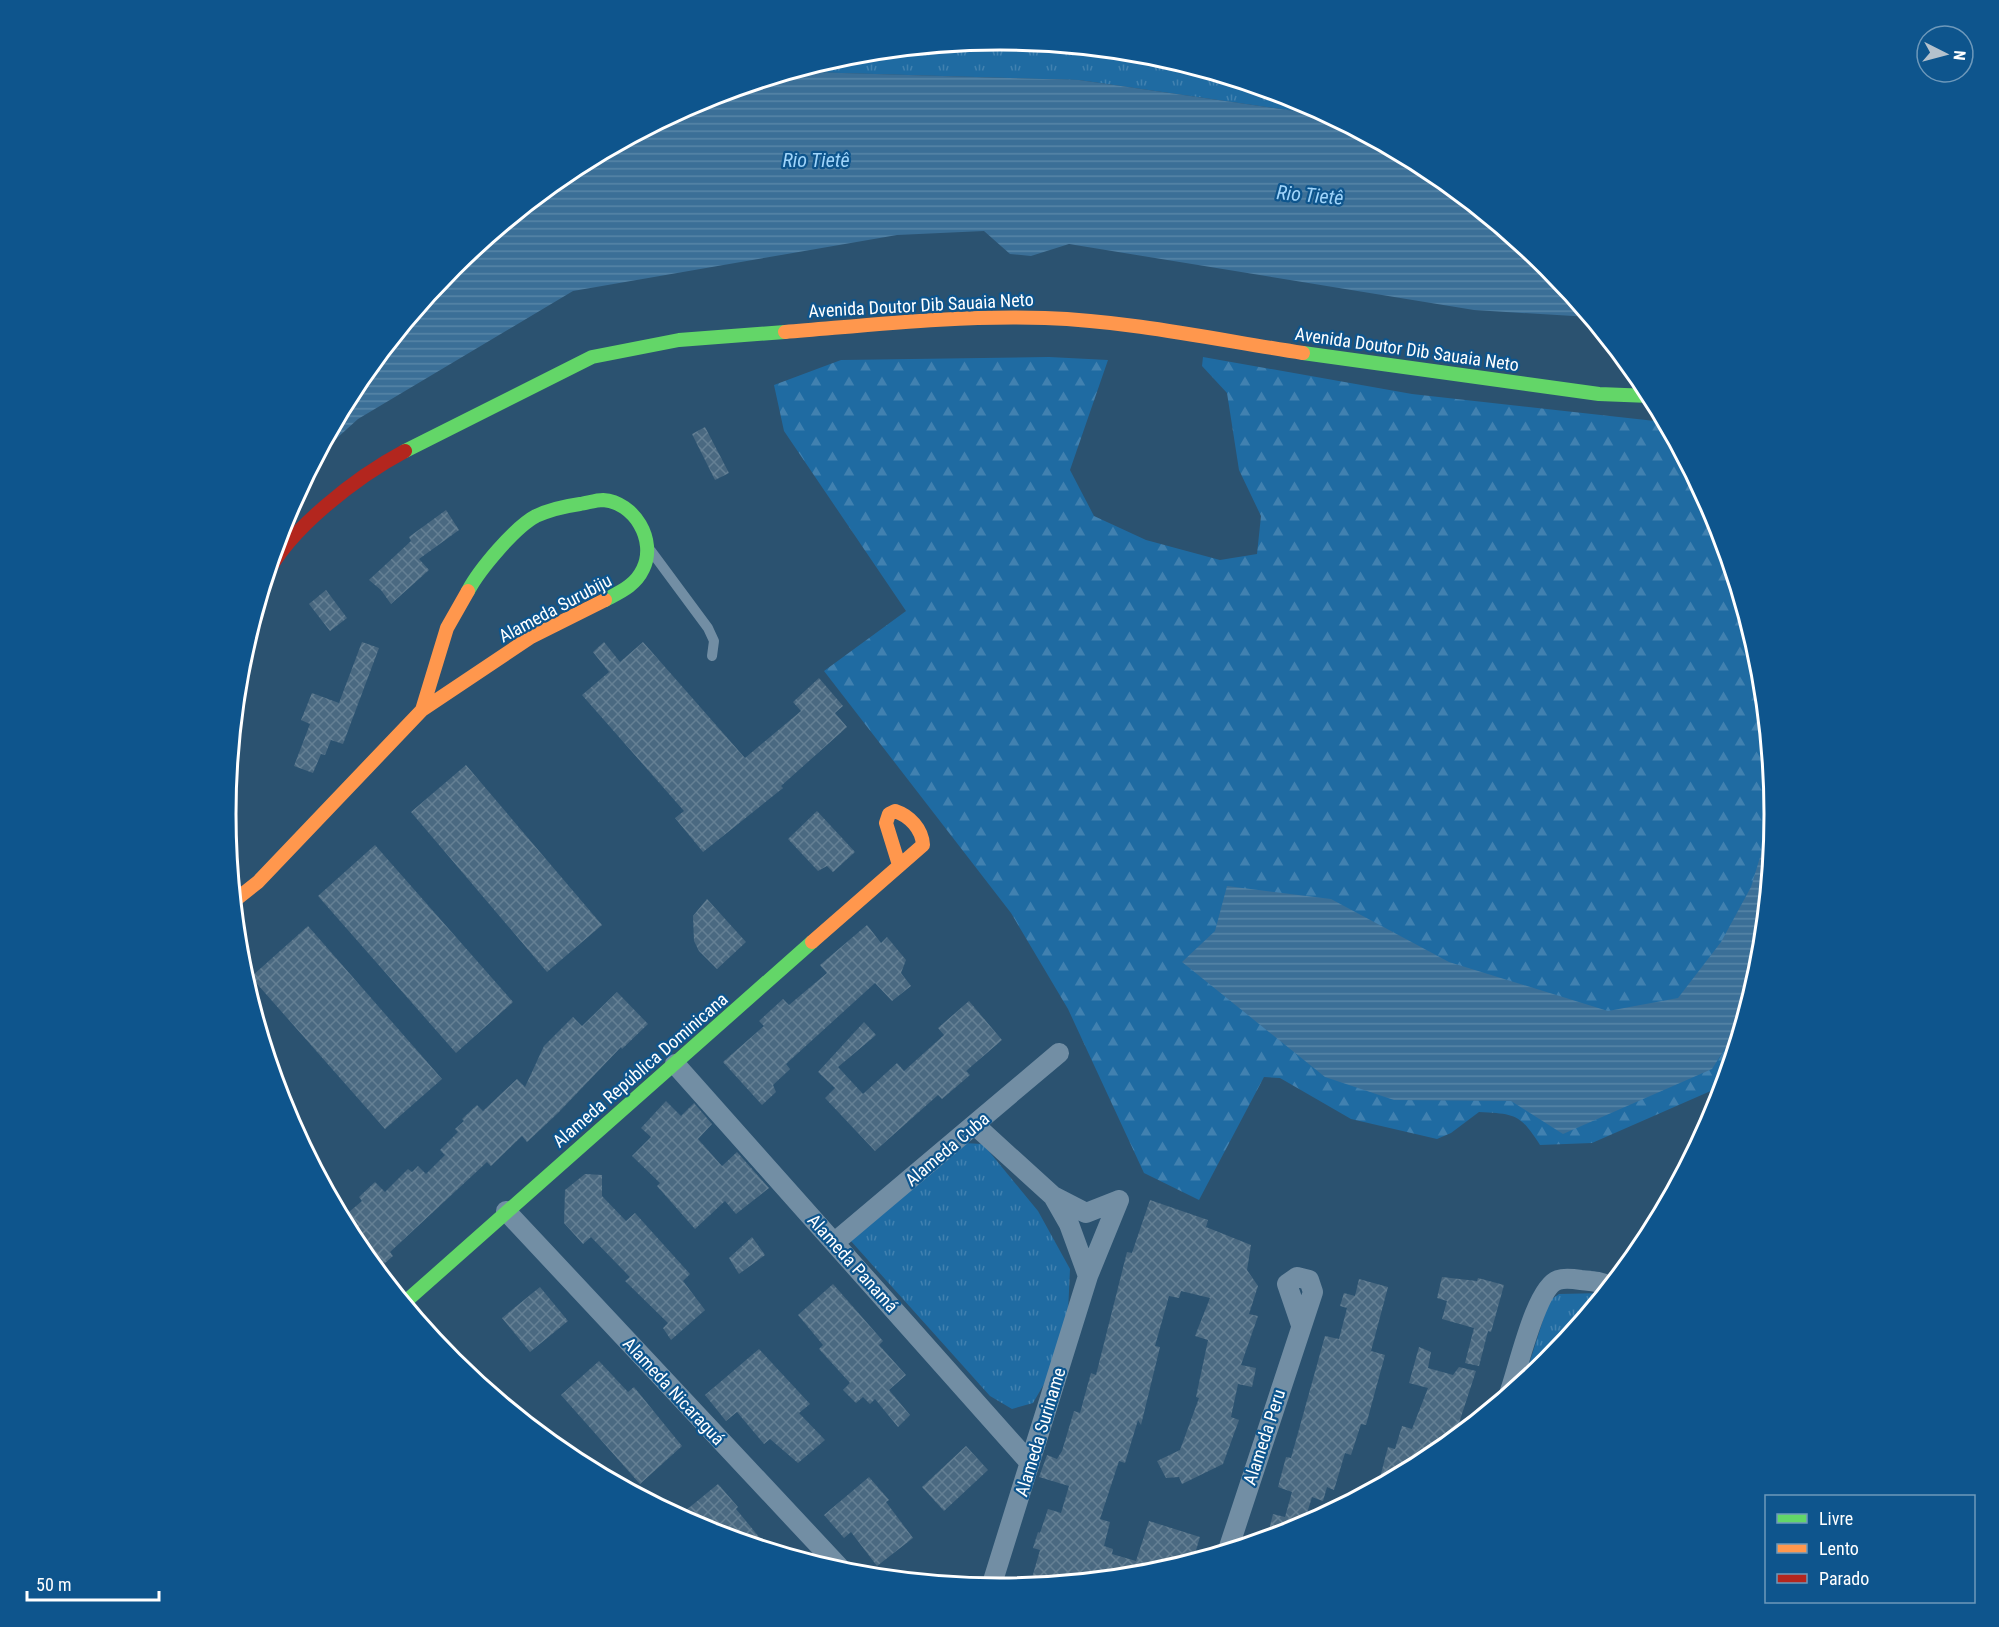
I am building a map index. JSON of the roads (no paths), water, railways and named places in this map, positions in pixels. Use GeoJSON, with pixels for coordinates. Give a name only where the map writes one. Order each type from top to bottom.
{"type":"FeatureCollection","features":[{"type":"Feature","properties":{"kind":"street","name":"Avenida Doutor Dib Sauaia Neto"},"geometry":{"type":"LineString","coordinates":[[282,551],[315,515],[376,466],[544,379],[592,357],[679,340],[961,318],[1047,318],[1122,325],[1444,374],[1599,394],[1639,396]]}},
{"type":"Feature","properties":{"kind":"street","name":"Alameda Surubiju"},"geometry":{"type":"LineString","coordinates":[[240,896],[258,882],[422,711],[531,637],[628,588],[644,568],[646,544],[640,521],[622,506],[603,500],[567,506],[534,517],[499,549],[475,578],[447,628],[422,711]]}},
{"type":"Feature","properties":{"kind":"street","name":"Alameda República Dominicana"},"geometry":{"type":"LineString","coordinates":[[410,1299],[506,1211],[899,865]]}},
{"type":"Feature","properties":{"kind":"street","name":"Alameda Cuba"},"geometry":{"type":"LineString","coordinates":[[835,1242],[976,1126],[1059,1053]]}},
{"type":"Feature","properties":{"kind":"street","name":"Alameda Panamá"},"geometry":{"type":"LineString","coordinates":[[675,1064],[1030,1463]]}},
{"type":"Feature","properties":{"kind":"street"},"geometry":{"type":"LineString","coordinates":[[976,1126],[1053,1196],[1069,1224],[1088,1276]]}},
{"type":"Feature","properties":{"kind":"street","name":"Alameda Suriname"},"geometry":{"type":"LineString","coordinates":[[994,1578],[1088,1276],[1119,1200],[1086,1213],[1053,1196]]}},
{"type":"Feature","properties":{"kind":"street","name":"Alameda Nicaraguá"},"geometry":{"type":"LineString","coordinates":[[506,1211],[831,1558]]}},
{"type":"Feature","properties":{"kind":"street"},"geometry":{"type":"LineString","coordinates":[[1515,1377],[1540,1301],[1548,1287],[1558,1280],[1574,1279],[1603,1283]]}},
{"type":"Feature","properties":{"kind":"street","name":"Alameda Peru"},"geometry":{"type":"LineString","coordinates":[[1231,1541],[1301,1325]]}},
{"type":"Feature","properties":{"kind":"lane"},"geometry":{"type":"LineString","coordinates":[[646,544],[708,628],[714,641],[712,656]]}},
{"type":"Feature","properties":{"kind":"water","name":"Rio Tietê"},"geometry":{"type":"Polygon","coordinates":[[[817,72],[1079,80],[1301,112],[1382,152],[1465,207],[1540,273],[1579,316],[1474,310],[1069,244],[1031,256],[1010,254],[984,231],[897,235],[573,291],[358,419],[332,443],[364,389],[393,348],[425,310],[459,273],[534,207],[575,178],[662,128],[754,90],[817,72]]]}},
{"type":"Feature","properties":{"kind":"water"},"geometry":{"type":"Polygon","coordinates":[[[1763,849],[1757,913],[1749,963],[1727,1045],[1712,1069],[1563,1134],[1511,1101],[1394,1100],[1325,1077],[1182,962],[1215,931],[1227,886],[1331,899],[1449,962],[1608,1011],[1678,998],[1721,942],[1751,887],[1763,849]]]}}]}
